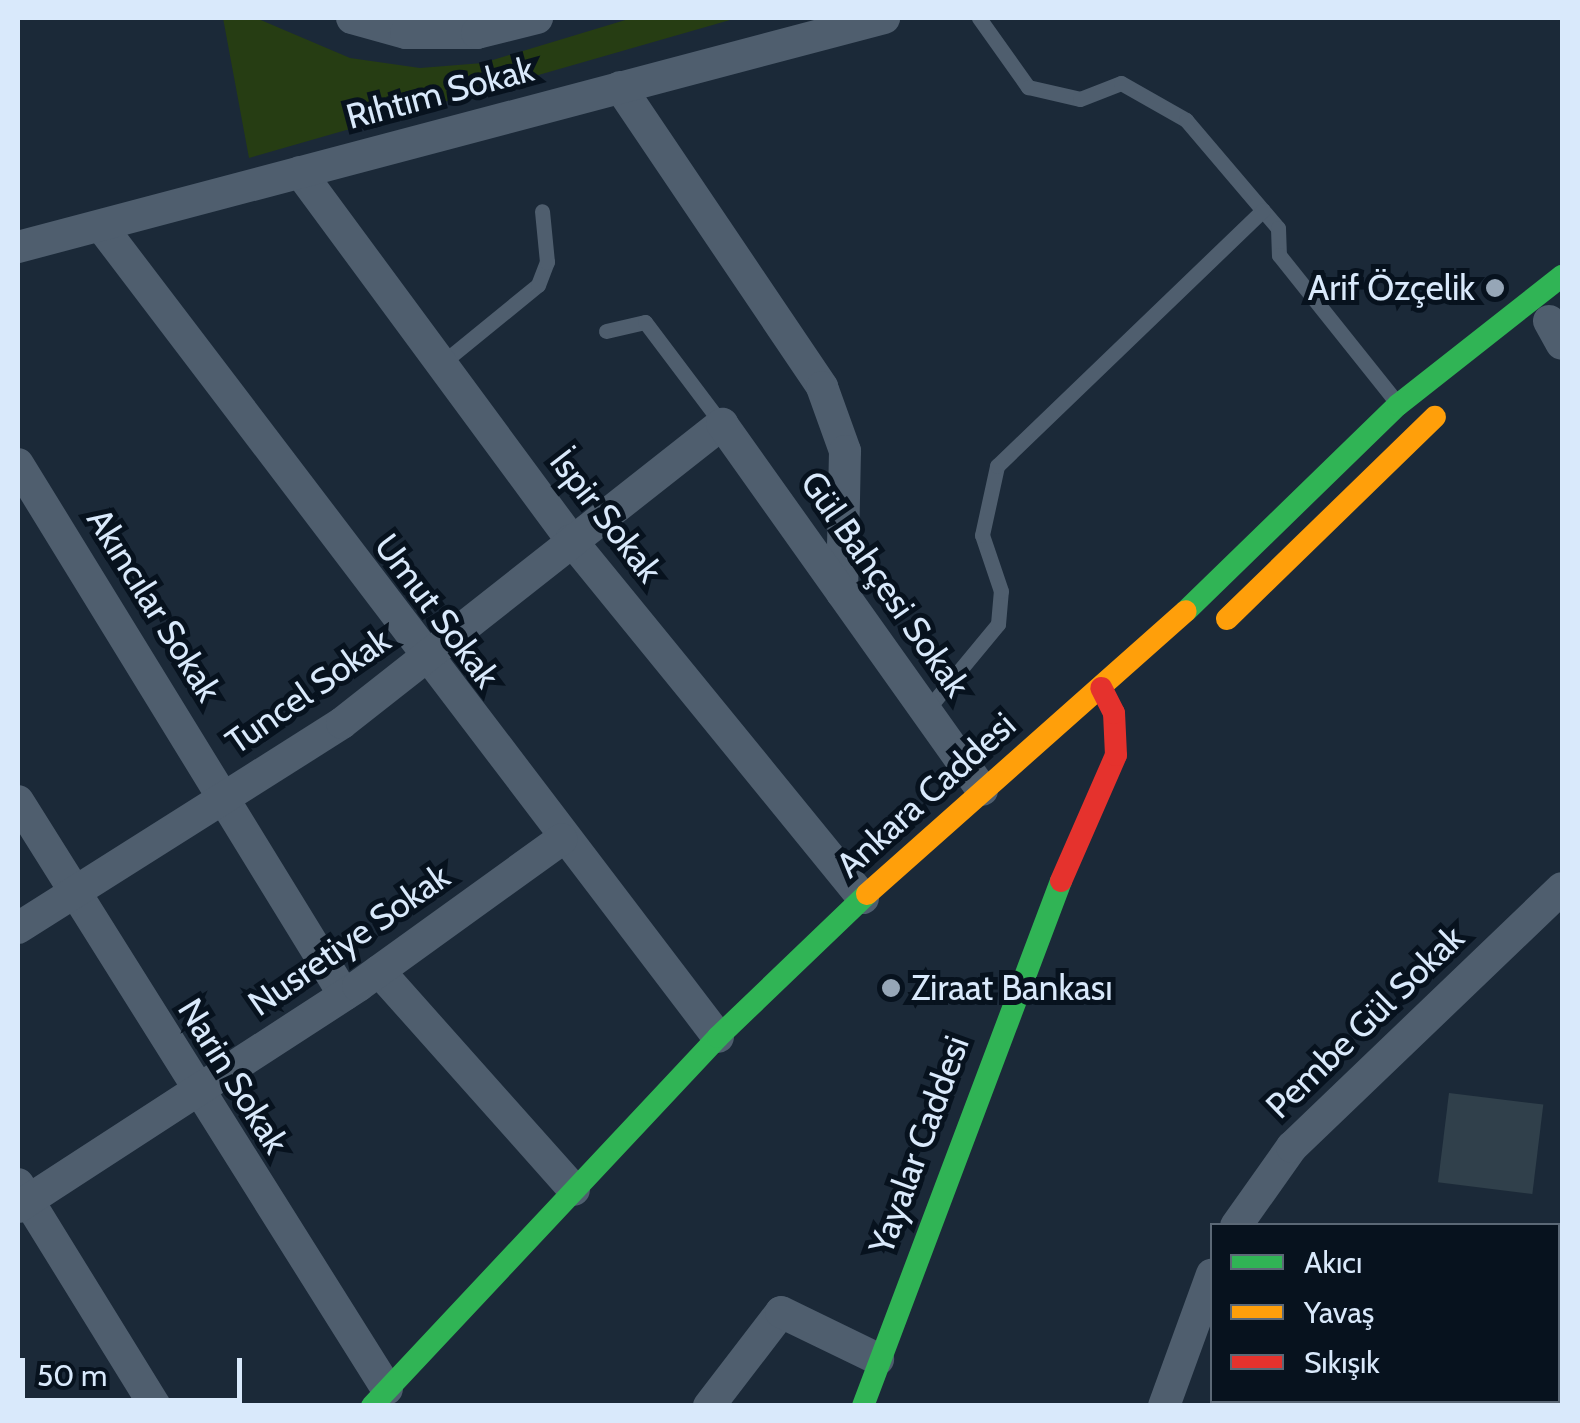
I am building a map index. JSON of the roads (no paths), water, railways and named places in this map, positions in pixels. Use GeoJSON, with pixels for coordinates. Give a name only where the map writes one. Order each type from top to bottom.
{"type":"FeatureCollection","features":[{"type":"Feature","properties":{"kind":"main road","name":"Ankara Caddesi"},"geometry":{"type":"LineString","coordinates":[[380,1397],[718,1037],[863,898],[1101,688],[1398,405],[1562,276]]}},
{"type":"Feature","properties":{"kind":"main road"},"geometry":{"type":"LineString","coordinates":[[1487,370],[1558,326]]}},
{"type":"Feature","properties":{"kind":"main road"},"geometry":{"type":"LineString","coordinates":[[1206,636],[1460,394]]}},
{"type":"Feature","properties":{"kind":"main road","name":"Yayalar Caddesi"},"geometry":{"type":"LineString","coordinates":[[863,1406],[1014,988],[1116,755],[1114,713],[1101,688]]}},
{"type":"Feature","properties":{"kind":"main road"},"geometry":{"type":"LineString","coordinates":[[1084,739],[1140,692]]}},
{"type":"Feature","properties":{"kind":"main road","name":"Ankara Caddesi"},"geometry":{"type":"LineString","coordinates":[[908,894],[1039,778]]}},
{"type":"Feature","properties":{"kind":"main road"},"geometry":{"type":"LineString","coordinates":[[423,1392],[693,1104]]}},
{"type":"Feature","properties":{"kind":"street"},"geometry":{"type":"LineString","coordinates":[[352,18],[406,32],[477,33],[537,18]]}},
{"type":"Feature","properties":{"kind":"street","name":"Rıhtım Sokak"},"geometry":{"type":"LineString","coordinates":[[18,248],[884,18]]}},
{"type":"Feature","properties":{"kind":"street"},"geometry":{"type":"LineString","coordinates":[[620,87],[822,387],[844,451],[842,593]]}},
{"type":"Feature","properties":{"kind":"street","name":"İspir Sokak"},"geometry":{"type":"LineString","coordinates":[[300,172],[572,540],[863,898]]}},
{"type":"Feature","properties":{"kind":"street","name":"Umut Sokak"},"geometry":{"type":"LineString","coordinates":[[101,226],[423,660],[718,1037]]}},
{"type":"Feature","properties":{"kind":"street","name":"Gül Bahçesi Sokak"},"geometry":{"type":"LineString","coordinates":[[722,424],[982,790]]}},
{"type":"Feature","properties":{"kind":"street","name":"Tuncel Sokak"},"geometry":{"type":"LineString","coordinates":[[18,928],[224,796],[423,660],[722,424]]}},
{"type":"Feature","properties":{"kind":"street","name":"Akıncılar Sokak"},"geometry":{"type":"LineString","coordinates":[[18,464],[344,995]]}},
{"type":"Feature","properties":{"kind":"street","name":"Narin Sokak"},"geometry":{"type":"LineString","coordinates":[[18,802],[380,1397]]}},
{"type":"Feature","properties":{"kind":"street","name":"Nusretiye Sokak"},"geometry":{"type":"LineString","coordinates":[[21,1197],[194,1093],[344,995],[562,839]]}},
{"type":"Feature","properties":{"kind":"street","name":"Pembe Gül Sokak"},"geometry":{"type":"LineString","coordinates":[[1238,1223],[1306,1132],[1562,888]]}},
{"type":"Feature","properties":{"kind":"street"},"geometry":{"type":"LineString","coordinates":[[379,971],[574,1190]]}},
{"type":"Feature","properties":{"kind":"street"},"geometry":{"type":"LineString","coordinates":[[21,1197],[155,1406]]}},
{"type":"Feature","properties":{"kind":"street"},"geometry":{"type":"LineString","coordinates":[[1164,1406],[1210,1280]]}},
{"type":"Feature","properties":{"kind":"street"},"geometry":{"type":"LineString","coordinates":[[709,1406],[781,1312],[878,1359]]}},
{"type":"Feature","properties":{"kind":"lane"},"geometry":{"type":"LineString","coordinates":[[979,18],[1028,87],[1080,99],[1121,84],[1158,98],[1278,228],[1279,255],[1398,405]]}},
{"type":"Feature","properties":{"kind":"lane"},"geometry":{"type":"LineString","coordinates":[[926,711],[998,624],[1000,591],[982,536],[997,466],[1263,210]]}},
{"type":"Feature","properties":{"kind":"lane"},"geometry":{"type":"LineString","coordinates":[[441,364],[538,285],[547,262],[542,212]]}},
{"type":"Feature","properties":{"kind":"lane"},"geometry":{"type":"LineString","coordinates":[[606,332],[645,322],[722,424]]}},
{"type":"Feature","properties":{"kind":"place","name":"Arif Özçelik"},"geometry":{"type":"Point","coordinates":[1495,288]}},
{"type":"Feature","properties":{"kind":"place","name":"Ziraat Bankası"},"geometry":{"type":"Point","coordinates":[891,988]}}]}
